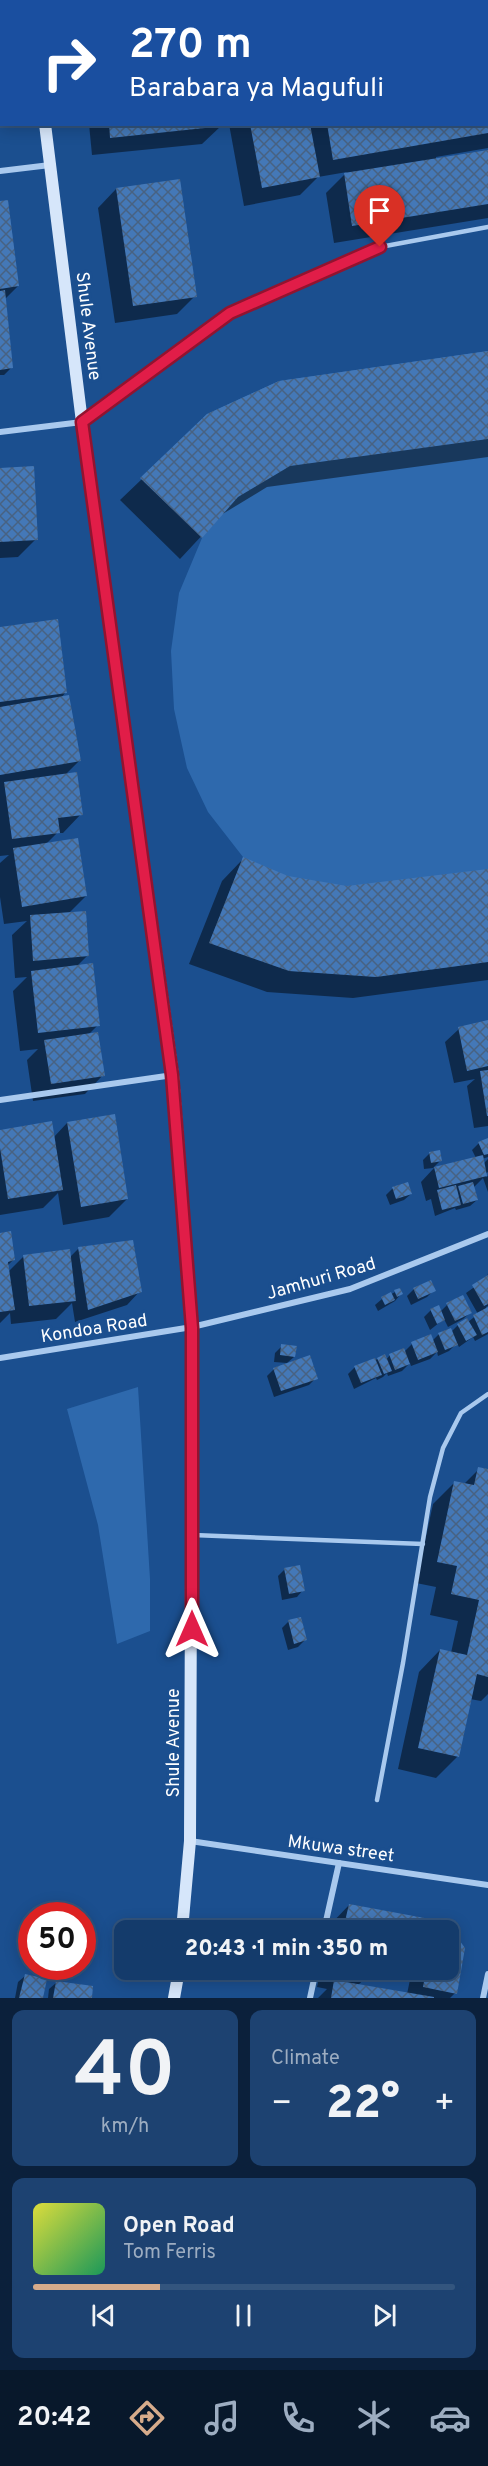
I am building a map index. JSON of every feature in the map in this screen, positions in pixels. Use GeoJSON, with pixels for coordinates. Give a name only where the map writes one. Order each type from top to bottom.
{"type":"FeatureCollection","features":[{"type":"Feature","properties":{"kind":"main road","name":"Shule Avenue"},"geometry":{"type":"LineString","coordinates":[[45,126],[82,422],[172,1075],[192,1328],[193,1535],[190,1841],[183,1920]]}},
{"type":"Feature","properties":{"kind":"main road"},"geometry":{"type":"LineString","coordinates":[[174,1998],[177,1980]]}},
{"type":"Feature","properties":{"kind":"street"},"geometry":{"type":"LineString","coordinates":[[0,171],[51,165]]}},
{"type":"Feature","properties":{"kind":"street"},"geometry":{"type":"LineString","coordinates":[[0,432],[82,422]]}},
{"type":"Feature","properties":{"kind":"street"},"geometry":{"type":"LineString","coordinates":[[0,1101],[172,1075]]}},
{"type":"Feature","properties":{"kind":"street","name":"Jamhuri Road"},"geometry":{"type":"LineString","coordinates":[[192,1328],[350,1289],[488,1233]]}},
{"type":"Feature","properties":{"kind":"street","name":"Kondoa Road"},"geometry":{"type":"LineString","coordinates":[[0,1358],[192,1328]]}},
{"type":"Feature","properties":{"kind":"street","name":"Mkuwa street"},"geometry":{"type":"LineString","coordinates":[[190,1841],[488,1885]]}},
{"type":"Feature","properties":{"kind":"street"},"geometry":{"type":"LineString","coordinates":[[326,1920],[339,1863]]}},
{"type":"Feature","properties":{"kind":"street"},"geometry":{"type":"LineString","coordinates":[[483,1998],[488,1974]]}},
{"type":"Feature","properties":{"kind":"street"},"geometry":{"type":"LineString","coordinates":[[310,1998],[314,1980]]}},
{"type":"Feature","properties":{"kind":"lane"},"geometry":{"type":"LineString","coordinates":[[82,422],[230,313],[380,247],[488,227]]}},
{"type":"Feature","properties":{"kind":"lane"},"geometry":{"type":"LineString","coordinates":[[377,1800],[430,1497],[443,1448],[461,1413],[488,1394]]}},
{"type":"Feature","properties":{"kind":"lane"},"geometry":{"type":"LineString","coordinates":[[193,1535],[423,1544]]}},
{"type":"Feature","properties":{"kind":"shaded area"},"geometry":{"type":"Polygon","coordinates":[[[488,351],[488,962],[376,977],[290,971],[209,943],[243,857],[208,812],[187,768],[174,709],[171,651],[179,593],[202,538],[141,478],[207,414],[279,381],[488,351]]]}},
{"type":"Feature","properties":{"kind":"shaded area"},"geometry":{"type":"Polygon","coordinates":[[[138,1387],[150,1579],[150,1631],[117,1644],[98,1525],[67,1409],[138,1387]]]}},
{"type":"Feature","properties":{"kind":"building"},"geometry":{"type":"Polygon","coordinates":[[[109,126],[224,126],[110,138],[109,126]]]}},
{"type":"Feature","properties":{"kind":"building"},"geometry":{"type":"Polygon","coordinates":[[[250,126],[310,126],[320,177],[262,188],[250,126]]]}},
{"type":"Feature","properties":{"kind":"building"},"geometry":{"type":"Polygon","coordinates":[[[327,126],[402,126],[402,128],[488,126],[488,133],[333,160],[327,126]]]}},
{"type":"Feature","properties":{"kind":"building"},"geometry":{"type":"Polygon","coordinates":[[[488,150],[488,204],[352,226],[344,173],[488,150]]]}},
{"type":"Feature","properties":{"kind":"building"},"geometry":{"type":"Polygon","coordinates":[[[180,179],[197,297],[133,306],[116,188],[180,179]]]}},
{"type":"Feature","properties":{"kind":"building"},"geometry":{"type":"Polygon","coordinates":[[[8,200],[19,286],[0,289],[0,201],[8,200]]]}},
{"type":"Feature","properties":{"kind":"building"},"geometry":{"type":"Polygon","coordinates":[[[5,290],[13,368],[0,370],[0,291],[5,290]]]}},
{"type":"Feature","properties":{"kind":"building"},"geometry":{"type":"Polygon","coordinates":[[[488,351],[488,439],[290,466],[238,497],[202,538],[140,478],[207,414],[279,381],[488,351]]]}},
{"type":"Feature","properties":{"kind":"building"},"geometry":{"type":"Polygon","coordinates":[[[34,466],[38,540],[0,542],[0,468],[34,466]]]}},
{"type":"Feature","properties":{"kind":"building"},"geometry":{"type":"Polygon","coordinates":[[[58,619],[67,693],[0,702],[0,627],[58,619]]]}},
{"type":"Feature","properties":{"kind":"building"},"geometry":{"type":"Polygon","coordinates":[[[69,695],[81,761],[0,775],[0,707],[69,695]]]}},
{"type":"Feature","properties":{"kind":"building"},"geometry":{"type":"Polygon","coordinates":[[[77,772],[83,815],[58,818],[60,833],[12,839],[4,782],[77,772]]]}},
{"type":"Feature","properties":{"kind":"building"},"geometry":{"type":"Polygon","coordinates":[[[78,838],[87,896],[22,907],[13,848],[78,838]]]}},
{"type":"Feature","properties":{"kind":"building"},"geometry":{"type":"Polygon","coordinates":[[[243,857],[288,876],[347,886],[488,869],[488,962],[376,977],[289,971],[209,943],[243,857]]]}},
{"type":"Feature","properties":{"kind":"building"},"geometry":{"type":"Polygon","coordinates":[[[86,911],[89,956],[33,961],[30,915],[86,911]]]}},
{"type":"Feature","properties":{"kind":"building"},"geometry":{"type":"Polygon","coordinates":[[[93,963],[100,1026],[38,1033],[31,971],[93,963]]]}},
{"type":"Feature","properties":{"kind":"building"},"geometry":{"type":"Polygon","coordinates":[[[488,1020],[488,1066],[467,1071],[458,1027],[488,1020]]]}},
{"type":"Feature","properties":{"kind":"building"},"geometry":{"type":"Polygon","coordinates":[[[98,1032],[105,1076],[51,1084],[44,1040],[98,1032]]]}},
{"type":"Feature","properties":{"kind":"building"},"geometry":{"type":"Polygon","coordinates":[[[488,1070],[488,1116],[487,1116],[480,1071],[488,1070]]]}},
{"type":"Feature","properties":{"kind":"building"},"geometry":{"type":"Polygon","coordinates":[[[115,1114],[128,1199],[81,1207],[67,1122],[115,1114]]]}},
{"type":"Feature","properties":{"kind":"building"},"geometry":{"type":"Polygon","coordinates":[[[52,1121],[63,1190],[8,1199],[0,1148],[0,1130],[52,1121]]]}},
{"type":"Feature","properties":{"kind":"building"},"geometry":{"type":"Polygon","coordinates":[[[488,1138],[488,1154],[484,1155],[478,1142],[488,1138]]]}},
{"type":"Feature","properties":{"kind":"building"},"geometry":{"type":"Polygon","coordinates":[[[440,1150],[442,1161],[431,1163],[429,1152],[440,1150]]]}},
{"type":"Feature","properties":{"kind":"building"},"geometry":{"type":"Polygon","coordinates":[[[483,1155],[487,1176],[439,1188],[434,1167],[483,1155]]]}},
{"type":"Feature","properties":{"kind":"building"},"geometry":{"type":"Polygon","coordinates":[[[408,1182],[412,1194],[396,1199],[392,1187],[408,1182]]]}},
{"type":"Feature","properties":{"kind":"building"},"geometry":{"type":"Polygon","coordinates":[[[473,1182],[478,1200],[463,1204],[458,1186],[473,1182]]]}},
{"type":"Feature","properties":{"kind":"building"},"geometry":{"type":"Polygon","coordinates":[[[456,1185],[461,1205],[442,1210],[437,1190],[456,1185]]]}},
{"type":"Feature","properties":{"kind":"building"},"geometry":{"type":"Polygon","coordinates":[[[11,1231],[15,1260],[8,1262],[15,1310],[0,1312],[0,1233],[11,1231]]]}},
{"type":"Feature","properties":{"kind":"building"},"geometry":{"type":"Polygon","coordinates":[[[133,1240],[142,1292],[88,1310],[78,1247],[133,1240]]]}},
{"type":"Feature","properties":{"kind":"building"},"geometry":{"type":"Polygon","coordinates":[[[70,1249],[76,1301],[29,1306],[23,1255],[70,1249]]]}},
{"type":"Feature","properties":{"kind":"building"},"geometry":{"type":"Polygon","coordinates":[[[488,1275],[488,1304],[484,1306],[472,1285],[488,1275]]]}},
{"type":"Feature","properties":{"kind":"building"},"geometry":{"type":"Polygon","coordinates":[[[431,1280],[436,1291],[418,1299],[413,1288],[431,1280]]]}},
{"type":"Feature","properties":{"kind":"building"},"geometry":{"type":"Polygon","coordinates":[[[400,1288],[403,1294],[397,1297],[394,1290],[400,1288]]]}},
{"type":"Feature","properties":{"kind":"building"},"geometry":{"type":"Polygon","coordinates":[[[391,1292],[395,1300],[385,1305],[381,1297],[391,1292]]]}},
{"type":"Feature","properties":{"kind":"building"},"geometry":{"type":"Polygon","coordinates":[[[463,1295],[472,1313],[455,1321],[446,1303],[463,1295]]]}},
{"type":"Feature","properties":{"kind":"building"},"geometry":{"type":"Polygon","coordinates":[[[439,1305],[445,1320],[437,1324],[430,1309],[439,1305]]]}},
{"type":"Feature","properties":{"kind":"building"},"geometry":{"type":"Polygon","coordinates":[[[488,1307],[488,1332],[482,1335],[473,1315],[488,1307]]]}},
{"type":"Feature","properties":{"kind":"building"},"geometry":{"type":"Polygon","coordinates":[[[467,1318],[477,1335],[466,1341],[457,1324],[467,1318]]]}},
{"type":"Feature","properties":{"kind":"building"},"geometry":{"type":"Polygon","coordinates":[[[451,1328],[458,1345],[445,1350],[438,1333],[451,1328]]]}},
{"type":"Feature","properties":{"kind":"building"},"geometry":{"type":"Polygon","coordinates":[[[431,1334],[438,1352],[418,1360],[411,1342],[431,1334]]]}},
{"type":"Feature","properties":{"kind":"building"},"geometry":{"type":"Polygon","coordinates":[[[281,1344],[297,1346],[295,1357],[280,1355],[281,1344]]]}},
{"type":"Feature","properties":{"kind":"building"},"geometry":{"type":"Polygon","coordinates":[[[404,1348],[410,1364],[395,1370],[389,1354],[404,1348]]]}},
{"type":"Feature","properties":{"kind":"building"},"geometry":{"type":"Polygon","coordinates":[[[385,1354],[392,1371],[384,1374],[377,1358],[385,1354]]]}},
{"type":"Feature","properties":{"kind":"building"},"geometry":{"type":"Polygon","coordinates":[[[310,1355],[318,1379],[281,1391],[273,1368],[310,1355]]]}},
{"type":"Feature","properties":{"kind":"building"},"geometry":{"type":"Polygon","coordinates":[[[375,1358],[382,1375],[361,1383],[354,1366],[375,1358]]]}},
{"type":"Feature","properties":{"kind":"building"},"geometry":{"type":"Polygon","coordinates":[[[478,1467],[488,1469],[488,1677],[477,1674],[459,1757],[418,1748],[440,1649],[467,1655],[479,1600],[451,1594],[457,1566],[437,1562],[454,1481],[474,1485],[478,1467]]]}},
{"type":"Feature","properties":{"kind":"building"},"geometry":{"type":"Polygon","coordinates":[[[300,1565],[305,1591],[289,1594],[284,1568],[300,1565]]]}},
{"type":"Feature","properties":{"kind":"building"},"geometry":{"type":"Polygon","coordinates":[[[301,1617],[307,1640],[294,1644],[288,1620],[301,1617]]]}},
{"type":"Feature","properties":{"kind":"building"},"geometry":{"type":"Polygon","coordinates":[[[349,1904],[435,1920],[345,1920],[349,1904]]]}},
{"type":"Feature","properties":{"kind":"building"},"geometry":{"type":"Polygon","coordinates":[[[459,1940],[465,1948],[457,1994],[423,1987],[424,1980],[459,1980],[459,1940]]]}},
{"type":"Feature","properties":{"kind":"building"},"geometry":{"type":"Polygon","coordinates":[[[24,1980],[47,1980],[43,1998],[19,1998],[24,1980]]]}},
{"type":"Feature","properties":{"kind":"building"},"geometry":{"type":"Polygon","coordinates":[[[334,1980],[434,1997],[434,1998],[331,1998],[334,1980]]]}},
{"type":"Feature","properties":{"kind":"building"},"geometry":{"type":"Polygon","coordinates":[[[56,1981],[93,1986],[92,1998],[53,1998],[56,1981]]]}},
{"type":"Feature","properties":{"kind":"route"},"geometry":{"type":"LineString","coordinates":[[192,1629],[192,1328],[172,1075],[82,422],[230,313],[380,247]]}}]}
